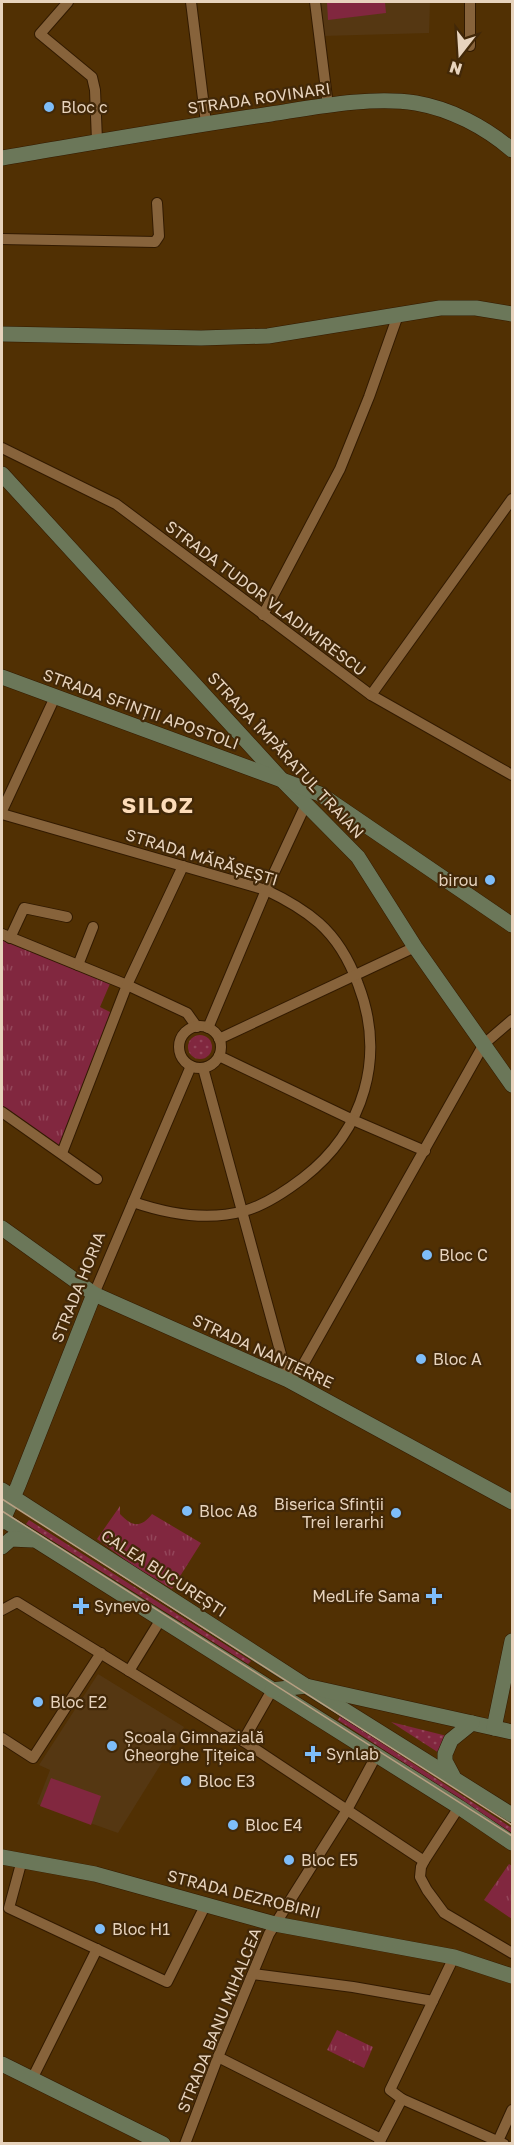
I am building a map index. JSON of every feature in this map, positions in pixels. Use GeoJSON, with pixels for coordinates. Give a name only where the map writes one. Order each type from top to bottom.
{"type":"FeatureCollection","features":[{"type":"Feature","properties":{"kind":"street"},"geometry":{"type":"LineString","coordinates":[[68,2],[40,34],[92,77],[95,90],[97,141]]}},
{"type":"Feature","properties":{"kind":"street"},"geometry":{"type":"LineString","coordinates":[[190,2],[206,123]]}},
{"type":"Feature","properties":{"kind":"street"},"geometry":{"type":"LineString","coordinates":[[315,2],[328,106]]}},
{"type":"Feature","properties":{"kind":"street"},"geometry":{"type":"LineString","coordinates":[[470,2],[470,46]]}},
{"type":"Feature","properties":{"kind":"street","name":"STRADA ROVINARI"},"geometry":{"type":"LineString","coordinates":[[2,158],[206,123],[373,102],[403,102],[442,108],[478,126],[513,150]]}},
{"type":"Feature","properties":{"kind":"street"},"geometry":{"type":"LineString","coordinates":[[2,239],[155,242],[159,236],[157,203]]}},
{"type":"Feature","properties":{"kind":"street"},"geometry":{"type":"LineString","coordinates":[[2,334],[169,338],[268,336],[440,308],[476,308],[513,314]]}},
{"type":"Feature","properties":{"kind":"street"},"geometry":{"type":"LineString","coordinates":[[263,615],[340,469],[398,315]]}},
{"type":"Feature","properties":{"kind":"street","name":"STRADA TUDOR VLADIMIRESCU"},"geometry":{"type":"LineString","coordinates":[[2,448],[116,504],[371,694],[513,775]]}},
{"type":"Feature","properties":{"kind":"street","name":"STRADA ÎMPĂRATUL TRAIAN"},"geometry":{"type":"LineString","coordinates":[[2,474],[282,780],[358,857],[415,947],[513,1084]]}},
{"type":"Feature","properties":{"kind":"street"},"geometry":{"type":"LineString","coordinates":[[371,694],[513,499]]}},
{"type":"Feature","properties":{"kind":"street","name":"STRADA SFINȚII APOSTOLI"},"geometry":{"type":"LineString","coordinates":[[2,677],[320,794],[513,925]]}},
{"type":"Feature","properties":{"kind":"street"},"geometry":{"type":"LineString","coordinates":[[2,813],[55,697]]}},
{"type":"Feature","properties":{"kind":"street"},"geometry":{"type":"LineString","coordinates":[[208,1028],[266,890],[306,804]]}},
{"type":"Feature","properties":{"kind":"street","name":"STRADA MĂRĂȘEȘTI"},"geometry":{"type":"LineString","coordinates":[[2,813],[266,890],[291,901],[321,924],[339,945],[355,975],[368,1016],[371,1036],[371,1056],[366,1086],[353,1120],[339,1142],[322,1162],[285,1191],[243,1211],[222,1215],[177,1213],[133,1202]]}},
{"type":"Feature","properties":{"kind":"street"},"geometry":{"type":"LineString","coordinates":[[62,1153],[127,985],[183,866]]}},
{"type":"Feature","properties":{"kind":"street"},"geometry":{"type":"LineString","coordinates":[[67,917],[24,908],[6,936],[127,985],[187,1014],[196,1027]]}},
{"type":"Feature","properties":{"kind":"street"},"geometry":{"type":"LineString","coordinates":[[78,965],[93,927]]}},
{"type":"Feature","properties":{"kind":"street"},"geometry":{"type":"LineString","coordinates":[[219,1039],[415,947]]}},
{"type":"Feature","properties":{"kind":"street"},"geometry":{"type":"LineString","coordinates":[[288,1380],[304,1363],[484,1044],[513,1020]]}},
{"type":"Feature","properties":{"kind":"street"},"geometry":{"type":"LineString","coordinates":[[197,1067],[215,1062],[221,1051],[219,1039],[208,1028],[196,1027],[185,1033],[180,1044],[182,1057],[197,1067],[243,1211],[288,1380]]}},
{"type":"Feature","properties":{"kind":"street"},"geometry":{"type":"LineString","coordinates":[[219,1056],[353,1120],[425,1151]]}},
{"type":"Feature","properties":{"kind":"street","name":"STRADA HORIA"},"geometry":{"type":"LineString","coordinates":[[2,1520],[7,1493],[133,1202],[197,1067]]}},
{"type":"Feature","properties":{"kind":"street"},"geometry":{"type":"LineString","coordinates":[[2,1112],[97,1179]]}},
{"type":"Feature","properties":{"kind":"street","name":"STRADA NANTERRE"},"geometry":{"type":"LineString","coordinates":[[2,1228],[94,1294],[288,1380],[512,1500]]}},
{"type":"Feature","properties":{"kind":"street","name":"CALEA BUCUREȘTI"},"geometry":{"type":"LineString","coordinates":[[7,1493],[306,1686],[513,1815]]}},
{"type":"Feature","properties":{"kind":"street"},"geometry":{"type":"LineString","coordinates":[[2,1520],[513,1843]]}},
{"type":"Feature","properties":{"kind":"street"},"geometry":{"type":"LineString","coordinates":[[2,1547],[11,1539],[35,1540]]}},
{"type":"Feature","properties":{"kind":"street"},"geometry":{"type":"LineString","coordinates":[[2,1610],[17,1602],[243,1741],[424,1861]]}},
{"type":"Feature","properties":{"kind":"street"},"geometry":{"type":"LineString","coordinates":[[129,1671],[161,1619]]}},
{"type":"Feature","properties":{"kind":"street"},"geometry":{"type":"LineString","coordinates":[[494,1728],[513,1641]]}},
{"type":"Feature","properties":{"kind":"street"},"geometry":{"type":"LineString","coordinates":[[2,1738],[33,1758],[101,1653]]}},
{"type":"Feature","properties":{"kind":"street"},"geometry":{"type":"LineString","coordinates":[[272,1690],[306,1686],[513,1732]]}},
{"type":"Feature","properties":{"kind":"street"},"geometry":{"type":"LineString","coordinates":[[243,1741],[272,1690]]}},
{"type":"Feature","properties":{"kind":"street"},"geometry":{"type":"LineString","coordinates":[[368,1725],[368,1712],[376,1701]]}},
{"type":"Feature","properties":{"kind":"street"},"geometry":{"type":"LineString","coordinates":[[326,1724],[337,1705]]}},
{"type":"Feature","properties":{"kind":"street"},"geometry":{"type":"LineString","coordinates":[[455,1779],[446,1765],[446,1750],[451,1740],[472,1723]]}},
{"type":"Feature","properties":{"kind":"street","name":"STRADA BANU MIHALCEA"},"geometry":{"type":"LineString","coordinates":[[185,2144],[269,1934],[346,1810],[376,1756]]}},
{"type":"Feature","properties":{"kind":"street"},"geometry":{"type":"LineString","coordinates":[[459,1807],[424,1861],[420,1877],[444,1913],[513,1953]]}},
{"type":"Feature","properties":{"kind":"street","name":"STRADA DEZROBIRII"},"geometry":{"type":"LineString","coordinates":[[2,1857],[95,1874],[275,1924],[453,1957],[513,1976]]}},
{"type":"Feature","properties":{"kind":"street"},"geometry":{"type":"LineString","coordinates":[[22,1860],[9,1908],[167,1982],[206,1904]]}},
{"type":"Feature","properties":{"kind":"street"},"geometry":{"type":"LineString","coordinates":[[32,2079],[97,1949]]}},
{"type":"Feature","properties":{"kind":"street"},"geometry":{"type":"LineString","coordinates":[[453,1957],[390,2090],[402,2099],[501,2142],[513,2110]]}},
{"type":"Feature","properties":{"kind":"street"},"geometry":{"type":"LineString","coordinates":[[254,1974],[353,1987],[433,2001]]}},
{"type":"Feature","properties":{"kind":"street"},"geometry":{"type":"LineString","coordinates":[[218,2057],[380,2141],[402,2099]]}},
{"type":"Feature","properties":{"kind":"street"},"geometry":{"type":"LineString","coordinates":[[2,2064],[163,2144]]}},
{"type":"Feature","properties":{"kind":"shaded area"},"geometry":{"type":"Polygon","coordinates":[[[319,2],[430,2],[429,33],[323,36],[319,2]]]}},
{"type":"Feature","properties":{"kind":"shaded area","name":"Școala Gimnazială Gheorghe Țițeica"},"geometry":{"type":"Polygon","coordinates":[[[98,1674],[184,1727],[118,1833],[37,1804],[50,1770],[39,1765],[98,1674]]]}},
{"type":"Feature","properties":{"kind":"green space"},"geometry":{"type":"Polygon","coordinates":[[[327,2],[385,2],[386,13],[328,20],[327,2]]]}},
{"type":"Feature","properties":{"kind":"green space"},"geometry":{"type":"Polygon","coordinates":[[[2,934],[112,979],[100,1007],[116,1015],[62,1153],[2,1112],[2,934]]]}},
{"type":"Feature","properties":{"kind":"green space"},"geometry":{"type":"Polygon","coordinates":[[[200,1035],[209,1038],[212,1047],[209,1056],[200,1059],[191,1056],[188,1047],[191,1038],[200,1035]]]}},
{"type":"Feature","properties":{"kind":"green space"},"geometry":{"type":"Polygon","coordinates":[[[120,1506],[120,1514],[132,1523],[140,1524],[152,1514],[201,1543],[172,1589],[132,1565],[97,1539],[120,1506]]]}},
{"type":"Feature","properties":{"kind":"green space"},"geometry":{"type":"Polygon","coordinates":[[[29,1520],[251,1661],[248,1664],[26,1524],[29,1520]]]}},
{"type":"Feature","properties":{"kind":"green space"},"geometry":{"type":"Polygon","coordinates":[[[340,1716],[512,1828],[512,1833],[338,1720],[340,1716]]]}},
{"type":"Feature","properties":{"kind":"green space"},"geometry":{"type":"Polygon","coordinates":[[[391,1722],[447,1736],[439,1753],[391,1722]]]}},
{"type":"Feature","properties":{"kind":"green space"},"geometry":{"type":"Polygon","coordinates":[[[51,1778],[101,1796],[91,1825],[40,1806],[51,1778]]]}},
{"type":"Feature","properties":{"kind":"green space"},"geometry":{"type":"Polygon","coordinates":[[[509,1864],[512,1866],[512,1919],[484,1900],[509,1864]]]}},
{"type":"Feature","properties":{"kind":"green space"},"geometry":{"type":"Polygon","coordinates":[[[337,2030],[373,2047],[364,2068],[327,2050],[337,2030]]]}},
{"type":"Feature","properties":{"kind":"tram line"},"geometry":{"type":"LineString","coordinates":[[2,1499],[512,1825]]}},
{"type":"Feature","properties":{"kind":"tram line"},"geometry":{"type":"LineString","coordinates":[[2,1511],[512,1836]]}},
{"type":"Feature","properties":{"kind":"place","name":"Bloc c"},"geometry":{"type":"Point","coordinates":[49,107]}},
{"type":"Feature","properties":{"kind":"place","name":"birou"},"geometry":{"type":"Point","coordinates":[490,880]}},
{"type":"Feature","properties":{"kind":"place","name":"Bloc C"},"geometry":{"type":"Point","coordinates":[427,1255]}},
{"type":"Feature","properties":{"kind":"place","name":"Bloc A"},"geometry":{"type":"Point","coordinates":[421,1359]}},
{"type":"Feature","properties":{"kind":"place","name":"Bloc A8"},"geometry":{"type":"Point","coordinates":[187,1511]}},
{"type":"Feature","properties":{"kind":"place","name":"Biserica Sfinții Trei Ierarhi"},"geometry":{"type":"Point","coordinates":[396,1513]}},
{"type":"Feature","properties":{"kind":"place","name":"MedLife Sama"},"geometry":{"type":"Point","coordinates":[434,1596]}},
{"type":"Feature","properties":{"kind":"place","name":"Synevo"},"geometry":{"type":"Point","coordinates":[81,1606]}},
{"type":"Feature","properties":{"kind":"place","name":"Bloc E2"},"geometry":{"type":"Point","coordinates":[38,1702]}},
{"type":"Feature","properties":{"kind":"place","name":"Școala Gimnazială Gheorghe Țițeica"},"geometry":{"type":"Point","coordinates":[112,1746]}},
{"type":"Feature","properties":{"kind":"place","name":"Synlab"},"geometry":{"type":"Point","coordinates":[313,1754]}},
{"type":"Feature","properties":{"kind":"place","name":"Bloc E3"},"geometry":{"type":"Point","coordinates":[186,1781]}},
{"type":"Feature","properties":{"kind":"place","name":"Bloc E4"},"geometry":{"type":"Point","coordinates":[233,1825]}},
{"type":"Feature","properties":{"kind":"place","name":"Bloc E5"},"geometry":{"type":"Point","coordinates":[289,1860]}},
{"type":"Feature","properties":{"kind":"place","name":"Bloc H1"},"geometry":{"type":"Point","coordinates":[100,1929]}},
{"type":"Feature","properties":{"kind":"district","name":"SILOZ"},"geometry":{"type":"Point","coordinates":[158,804]}}]}
